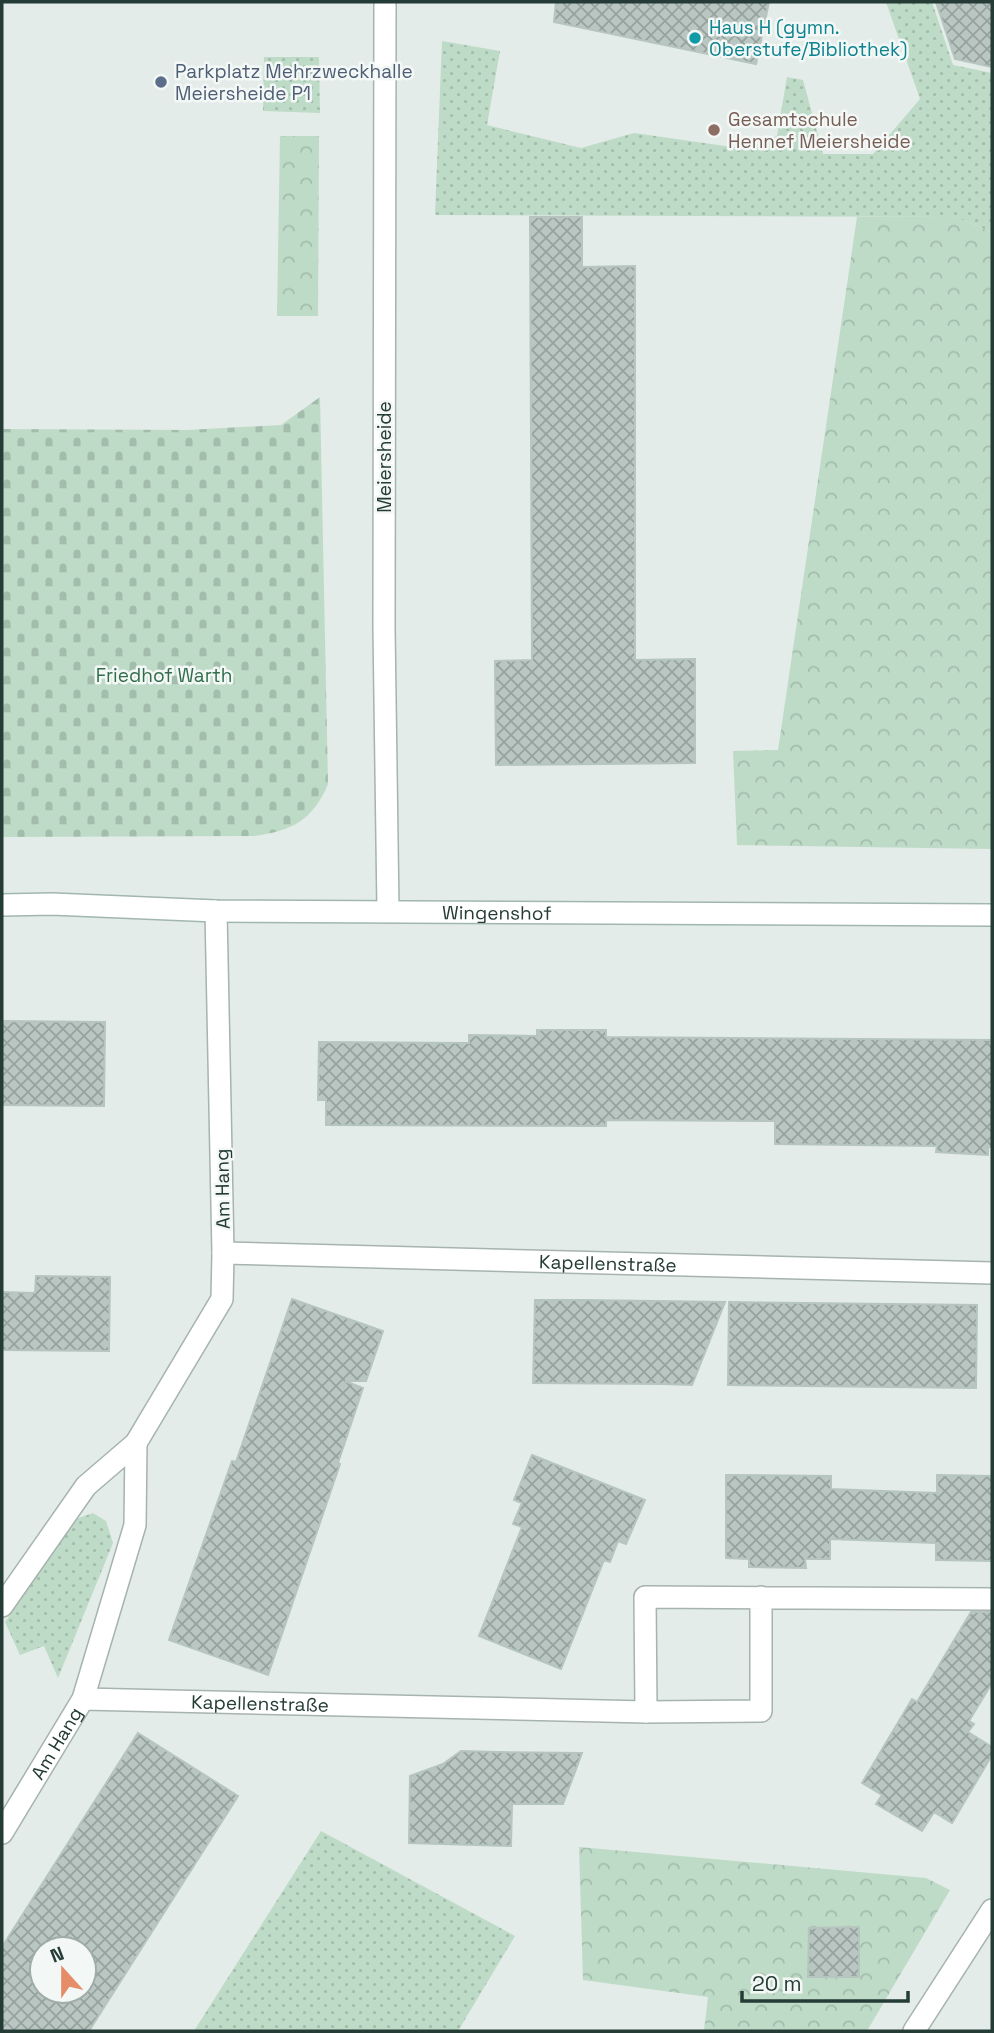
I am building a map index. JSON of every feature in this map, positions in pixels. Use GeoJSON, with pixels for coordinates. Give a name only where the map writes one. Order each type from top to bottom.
{"type":"FeatureCollection","features":[{"type":"Feature","properties":{"kind":"street","name":"Meiersheide"},"geometry":{"type":"LineString","coordinates":[[385,2],[384,628],[388,911]]}},
{"type":"Feature","properties":{"kind":"street","name":"Wingenshof"},"geometry":{"type":"LineString","coordinates":[[2,905],[52,904],[215,911],[992,915]]}},
{"type":"Feature","properties":{"kind":"street","name":"Am Hang"},"geometry":{"type":"LineString","coordinates":[[2,1606],[86,1486],[136,1443],[222,1299],[215,911]]}},
{"type":"Feature","properties":{"kind":"street","name":"Kapellenstraße"},"geometry":{"type":"LineString","coordinates":[[223,1253],[992,1273]]}},
{"type":"Feature","properties":{"kind":"street","name":"Am Hang"},"geometry":{"type":"LineString","coordinates":[[2,1833],[83,1699],[135,1525],[136,1443]]}},
{"type":"Feature","properties":{"kind":"street"},"geometry":{"type":"LineString","coordinates":[[646,1713],[646,1597],[992,1600]]}},
{"type":"Feature","properties":{"kind":"street","name":"Kapellenstraße"},"geometry":{"type":"LineString","coordinates":[[83,1699],[646,1713],[761,1711],[761,1597]]}},
{"type":"Feature","properties":{"kind":"street"},"geometry":{"type":"LineString","coordinates":[[914,2031],[992,1910]]}},
{"type":"Feature","properties":{"kind":"green space"},"geometry":{"type":"Polygon","coordinates":[[[886,2],[932,2],[953,65],[992,73],[992,232],[955,217],[435,215],[442,41],[500,51],[487,125],[581,148],[634,133],[746,149],[777,136],[787,77],[803,80],[823,154],[873,154],[920,99],[886,2]]]}},
{"type":"Feature","properties":{"kind":"green space"},"geometry":{"type":"Polygon","coordinates":[[[264,57],[319,57],[320,113],[263,111],[264,57]]]}},
{"type":"Feature","properties":{"kind":"green space"},"geometry":{"type":"Polygon","coordinates":[[[280,136],[319,136],[318,316],[277,316],[280,136]]]}},
{"type":"Feature","properties":{"kind":"green space"},"geometry":{"type":"Polygon","coordinates":[[[857,217],[955,217],[992,232],[992,849],[737,845],[733,751],[778,750],[857,217]]]}},
{"type":"Feature","properties":{"kind":"green space","name":"Friedhof Warth"},"geometry":{"type":"Polygon","coordinates":[[[320,397],[328,784],[315,807],[300,822],[290,827],[254,836],[2,837],[2,429],[187,430],[281,425],[320,397]]]}},
{"type":"Feature","properties":{"kind":"green space"},"geometry":{"type":"Polygon","coordinates":[[[93,1513],[106,1521],[113,1543],[58,1678],[44,1646],[20,1655],[5,1622],[76,1519],[93,1513]]]}},
{"type":"Feature","properties":{"kind":"green space"},"geometry":{"type":"Polygon","coordinates":[[[321,1831],[515,1936],[458,2031],[194,2031],[321,1831]]]}},
{"type":"Feature","properties":{"kind":"green space"},"geometry":{"type":"Polygon","coordinates":[[[579,1847],[926,1878],[950,1890],[867,2031],[704,2031],[708,1997],[583,1980],[579,1847]]]}},
{"type":"Feature","properties":{"kind":"building","name":"Haus H (gymn. Oberstufe/Bibliothek)"},"geometry":{"type":"Polygon","coordinates":[[[556,2],[769,2],[756,64],[554,22],[556,2]]]}},
{"type":"Feature","properties":{"kind":"building"},"geometry":{"type":"Polygon","coordinates":[[[936,2],[992,2],[992,67],[955,59],[936,2]]]}},
{"type":"Feature","properties":{"kind":"building"},"geometry":{"type":"Polygon","coordinates":[[[530,217],[582,217],[582,267],[635,266],[635,660],[695,659],[695,763],[496,765],[495,661],[532,660],[530,217]]]}},
{"type":"Feature","properties":{"kind":"building"},"geometry":{"type":"Polygon","coordinates":[[[2,1021],[105,1022],[104,1106],[2,1105],[2,1021]]]}},
{"type":"Feature","properties":{"kind":"building"},"geometry":{"type":"Polygon","coordinates":[[[537,1030],[606,1030],[606,1037],[992,1040],[992,1147],[988,1147],[988,1155],[936,1152],[937,1146],[775,1144],[775,1121],[606,1120],[606,1126],[326,1125],[326,1100],[318,1100],[319,1042],[469,1043],[469,1035],[537,1036],[537,1030]]]}},
{"type":"Feature","properties":{"kind":"building"},"geometry":{"type":"Polygon","coordinates":[[[36,1276],[110,1277],[109,1351],[2,1350],[2,1292],[35,1293],[36,1276]]]}},
{"type":"Feature","properties":{"kind":"building"},"geometry":{"type":"Polygon","coordinates":[[[292,1299],[383,1331],[366,1381],[345,1381],[363,1388],[268,1675],[169,1640],[232,1461],[236,1462],[292,1299]]]}},
{"type":"Feature","properties":{"kind":"building"},"geometry":{"type":"Polygon","coordinates":[[[535,1300],[725,1302],[692,1385],[533,1383],[535,1300]]]}},
{"type":"Feature","properties":{"kind":"building"},"geometry":{"type":"Polygon","coordinates":[[[729,1302],[977,1305],[976,1388],[728,1385],[729,1302]]]}},
{"type":"Feature","properties":{"kind":"building"},"geometry":{"type":"Polygon","coordinates":[[[532,1455],[645,1500],[626,1544],[618,1541],[610,1562],[604,1560],[561,1669],[479,1636],[522,1527],[513,1524],[522,1503],[514,1500],[532,1455]]]}},
{"type":"Feature","properties":{"kind":"building"},"geometry":{"type":"Polygon","coordinates":[[[726,1475],[831,1476],[831,1489],[937,1493],[937,1475],[992,1476],[992,1561],[936,1560],[936,1543],[830,1539],[830,1559],[805,1559],[806,1568],[749,1567],[749,1559],[726,1558],[726,1475]]]}},
{"type":"Feature","properties":{"kind":"building"},"geometry":{"type":"Polygon","coordinates":[[[971,1612],[992,1612],[992,1683],[969,1721],[974,1724],[968,1732],[992,1747],[992,1755],[952,1823],[934,1812],[922,1831],[876,1804],[882,1795],[862,1783],[912,1699],[917,1702],[971,1612]]]}},
{"type":"Feature","properties":{"kind":"building"},"geometry":{"type":"Polygon","coordinates":[[[138,1733],[238,1796],[89,2031],[2,2031],[2,1947],[138,1733]]]}},
{"type":"Feature","properties":{"kind":"building"},"geometry":{"type":"Polygon","coordinates":[[[461,1751],[582,1753],[563,1804],[512,1804],[511,1846],[409,1843],[410,1776],[443,1764],[461,1751]]]}},
{"type":"Feature","properties":{"kind":"building"},"geometry":{"type":"Polygon","coordinates":[[[859,1927],[859,1977],[808,1977],[809,1928],[859,1927]]]}},
{"type":"Feature","properties":{"kind":"place","name":"Haus H (gymn. Oberstufe/Bibliothek)"},"geometry":{"type":"Point","coordinates":[695,38]}},
{"type":"Feature","properties":{"kind":"place","name":"Parkplatz Mehrzweckhalle Meiersheide P1"},"geometry":{"type":"Point","coordinates":[161,82]}},
{"type":"Feature","properties":{"kind":"place","name":"Gesamtschule Hennef Meiersheide"},"geometry":{"type":"Point","coordinates":[714,130]}}]}
